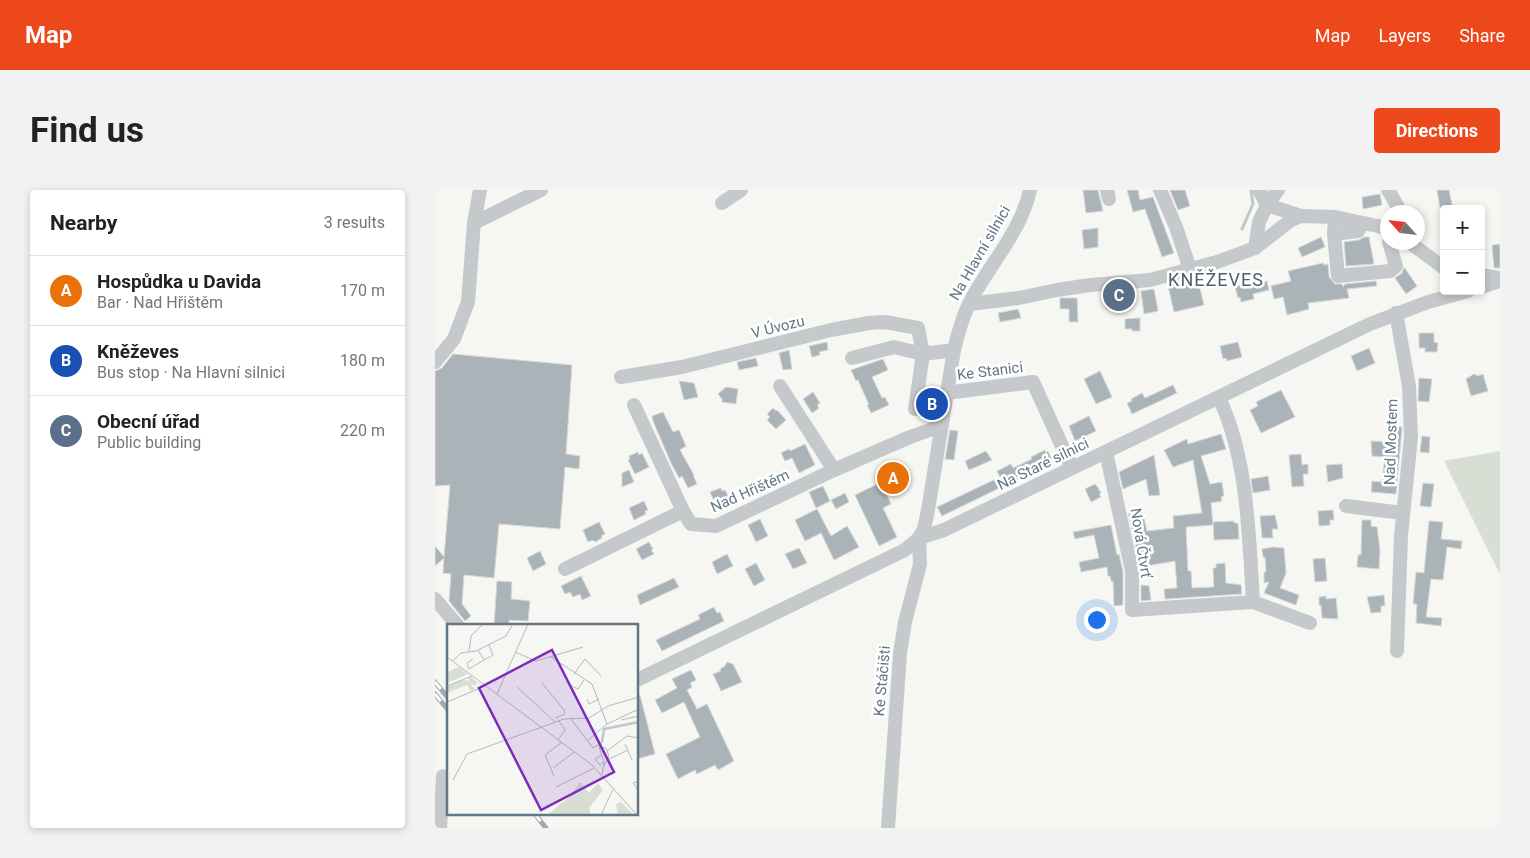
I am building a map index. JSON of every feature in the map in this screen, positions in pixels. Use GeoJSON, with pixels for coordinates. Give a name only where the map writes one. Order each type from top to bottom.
{"type":"FeatureCollection","features":[{"type":"Feature","properties":{"kind":"street"},"geometry":{"type":"LineString","coordinates":[[435,362],[454,338],[468,302],[480,190]]}},
{"type":"Feature","properties":{"kind":"street"},"geometry":{"type":"LineString","coordinates":[[475,223],[541,190]]}},
{"type":"Feature","properties":{"kind":"street"},"geometry":{"type":"LineString","coordinates":[[722,204],[741,190]]}},
{"type":"Feature","properties":{"kind":"street","name":"Na Hlavní silnici"},"geometry":{"type":"LineString","coordinates":[[919,538],[926,522],[946,393],[961,325],[969,304],[1014,230],[1024,210],[1030,190]]}},
{"type":"Feature","properties":{"kind":"street"},"geometry":{"type":"LineString","coordinates":[[1160,190],[1176,227],[1190,269]]}},
{"type":"Feature","properties":{"kind":"street"},"geometry":{"type":"LineString","coordinates":[[1259,190],[1267,205],[1301,216],[1335,217],[1380,227]]}},
{"type":"Feature","properties":{"kind":"street"},"geometry":{"type":"LineString","coordinates":[[1255,248],[1259,222],[1267,205],[1278,190]]}},
{"type":"Feature","properties":{"kind":"street"},"geometry":{"type":"LineString","coordinates":[[1388,190],[1396,205]]}},
{"type":"Feature","properties":{"kind":"street"},"geometry":{"type":"LineString","coordinates":[[969,304],[1019,298],[1090,285],[1150,280],[1217,262],[1255,248],[1291,220],[1301,216]]}},
{"type":"Feature","properties":{"kind":"street"},"geometry":{"type":"LineString","coordinates":[[1335,217],[1334,234],[1338,276],[1390,271],[1396,266],[1391,250]]}},
{"type":"Feature","properties":{"kind":"street"},"geometry":{"type":"LineString","coordinates":[[1334,234],[1358,230],[1362,223]]}},
{"type":"Feature","properties":{"kind":"street"},"geometry":{"type":"LineString","coordinates":[[1423,250],[1440,264]]}},
{"type":"Feature","properties":{"kind":"street"},"geometry":{"type":"LineString","coordinates":[[1485,276],[1500,280]]}},
{"type":"Feature","properties":{"kind":"street"},"geometry":{"type":"LineString","coordinates":[[1485,286],[1500,280]]}},
{"type":"Feature","properties":{"kind":"street","name":"Na Staré silnici"},"geometry":{"type":"LineString","coordinates":[[639,679],[905,550],[919,538],[944,530],[1352,332],[1396,313],[1455,295]]}},
{"type":"Feature","properties":{"kind":"street","name":"Nad Mostem"},"geometry":{"type":"LineString","coordinates":[[1396,313],[1409,386],[1411,413],[1409,460],[1403,514],[1397,651]]}},
{"type":"Feature","properties":{"kind":"street","name":"V Úvozu"},"geometry":{"type":"LineString","coordinates":[[621,377],[682,367],[831,330],[885,322],[918,328],[923,354]]}},
{"type":"Feature","properties":{"kind":"street"},"geometry":{"type":"LineString","coordinates":[[852,358],[895,347],[923,354],[954,350]]}},
{"type":"Feature","properties":{"kind":"street"},"geometry":{"type":"LineString","coordinates":[[915,409],[923,354]]}},
{"type":"Feature","properties":{"kind":"street","name":"Ke Stanici"},"geometry":{"type":"LineString","coordinates":[[946,393],[1033,382],[1072,468]]}},
{"type":"Feature","properties":{"kind":"street"},"geometry":{"type":"LineString","coordinates":[[780,386],[834,470]]}},
{"type":"Feature","properties":{"kind":"street"},"geometry":{"type":"LineString","coordinates":[[1219,398],[1228,416],[1240,469],[1247,518],[1253,602]]}},
{"type":"Feature","properties":{"kind":"street","name":"Nad Hřištěm"},"geometry":{"type":"LineString","coordinates":[[634,405],[683,511],[691,524],[717,526],[834,470],[910,437],[941,426]]}},
{"type":"Feature","properties":{"kind":"street","name":"Nová Čtvrť"},"geometry":{"type":"LineString","coordinates":[[1106,452],[1132,571],[1132,610],[1253,602],[1310,623]]}},
{"type":"Feature","properties":{"kind":"street"},"geometry":{"type":"LineString","coordinates":[[1346,506],[1403,514]]}},
{"type":"Feature","properties":{"kind":"street"},"geometry":{"type":"LineString","coordinates":[[565,569],[683,511]]}},
{"type":"Feature","properties":{"kind":"street","name":"Ke Stáčišti"},"geometry":{"type":"LineString","coordinates":[[889,828],[900,653],[905,622],[920,564],[919,538]]}},
{"type":"Feature","properties":{"kind":"street"},"geometry":{"type":"LineString","coordinates":[[435,598],[456,624]]}},
{"type":"Feature","properties":{"kind":"street"},"geometry":{"type":"LineString","coordinates":[[440,828],[442,777]]}},
{"type":"Feature","properties":{"kind":"shaded area"},"geometry":{"type":"Polygon","coordinates":[[[1500,451],[1500,574],[1444,461],[1500,451]]]}},
{"type":"Feature","properties":{"kind":"building"},"geometry":{"type":"Polygon","coordinates":[[[1083,190],[1098,190],[1103,211],[1086,213],[1083,190]]]}},
{"type":"Feature","properties":{"kind":"building"},"geometry":{"type":"Polygon","coordinates":[[[1127,190],[1138,190],[1140,200],[1153,197],[1174,253],[1162,257],[1145,209],[1133,212],[1127,190]]]}},
{"type":"Feature","properties":{"kind":"building"},"geometry":{"type":"Polygon","coordinates":[[[1170,190],[1185,190],[1190,206],[1178,210],[1170,190]]]}},
{"type":"Feature","properties":{"kind":"building"},"geometry":{"type":"Polygon","coordinates":[[[1437,190],[1449,190],[1452,205],[1440,205],[1440,209],[1437,190]]]}},
{"type":"Feature","properties":{"kind":"building"},"geometry":{"type":"Polygon","coordinates":[[[1380,194],[1382,205],[1363,209],[1362,197],[1380,194]]]}},
{"type":"Feature","properties":{"kind":"building"},"geometry":{"type":"Polygon","coordinates":[[[1098,228],[1098,247],[1084,249],[1082,230],[1098,228]]]}},
{"type":"Feature","properties":{"kind":"building"},"geometry":{"type":"Polygon","coordinates":[[[1321,237],[1325,247],[1302,257],[1298,248],[1321,237]]]}},
{"type":"Feature","properties":{"kind":"building"},"geometry":{"type":"Polygon","coordinates":[[[1369,237],[1374,264],[1346,266],[1344,242],[1359,240],[1369,237]]]}},
{"type":"Feature","properties":{"kind":"building"},"geometry":{"type":"Polygon","coordinates":[[[1500,244],[1500,268],[1494,268],[1492,245],[1500,244]]]}},
{"type":"Feature","properties":{"kind":"building"},"geometry":{"type":"Polygon","coordinates":[[[1323,263],[1324,265],[1328,264],[1329,277],[1335,284],[1342,284],[1343,287],[1345,284],[1376,281],[1377,286],[1347,289],[1349,298],[1308,303],[1309,309],[1287,315],[1283,297],[1274,299],[1271,286],[1291,281],[1288,271],[1323,263]]]}},
{"type":"Feature","properties":{"kind":"building"},"geometry":{"type":"Polygon","coordinates":[[[1404,267],[1417,286],[1406,294],[1395,278],[1402,273],[1404,267]]]}},
{"type":"Feature","properties":{"kind":"building"},"geometry":{"type":"Polygon","coordinates":[[[1256,275],[1258,283],[1267,281],[1269,290],[1253,294],[1254,299],[1241,302],[1235,287],[1248,283],[1246,278],[1256,275]]]}},
{"type":"Feature","properties":{"kind":"building"},"geometry":{"type":"Polygon","coordinates":[[[1197,276],[1204,305],[1174,312],[1168,286],[1186,282],[1185,280],[1197,276]]]}},
{"type":"Feature","properties":{"kind":"building"},"geometry":{"type":"Polygon","coordinates":[[[1154,289],[1158,311],[1144,314],[1141,291],[1154,289]]]}},
{"type":"Feature","properties":{"kind":"building"},"geometry":{"type":"Polygon","coordinates":[[[1124,293],[1125,307],[1106,309],[1104,295],[1124,293]]]}},
{"type":"Feature","properties":{"kind":"building"},"geometry":{"type":"Polygon","coordinates":[[[1060,298],[1077,298],[1078,322],[1069,322],[1069,309],[1060,309],[1060,298]]]}},
{"type":"Feature","properties":{"kind":"building"},"geometry":{"type":"Polygon","coordinates":[[[1018,309],[1021,318],[1000,322],[998,313],[1018,309]]]}},
{"type":"Feature","properties":{"kind":"building"},"geometry":{"type":"Polygon","coordinates":[[[1140,318],[1140,331],[1125,329],[1125,319],[1140,318]]]}},
{"type":"Feature","properties":{"kind":"building"},"geometry":{"type":"Polygon","coordinates":[[[1419,333],[1434,333],[1434,342],[1438,343],[1437,352],[1425,352],[1425,348],[1419,348],[1419,333]]]}},
{"type":"Feature","properties":{"kind":"building"},"geometry":{"type":"Polygon","coordinates":[[[827,342],[828,350],[819,352],[820,355],[812,357],[809,346],[827,342]]]}},
{"type":"Feature","properties":{"kind":"building"},"geometry":{"type":"Polygon","coordinates":[[[1238,342],[1242,357],[1227,361],[1226,358],[1223,359],[1220,346],[1238,342]]]}},
{"type":"Feature","properties":{"kind":"building"},"geometry":{"type":"Polygon","coordinates":[[[1369,348],[1375,363],[1357,371],[1351,356],[1369,348]]]}},
{"type":"Feature","properties":{"kind":"building"},"geometry":{"type":"Polygon","coordinates":[[[789,350],[792,369],[783,370],[779,353],[789,350]]]}},
{"type":"Feature","properties":{"kind":"building"},"geometry":{"type":"Polygon","coordinates":[[[453,354],[572,365],[566,454],[580,456],[579,469],[565,467],[560,529],[499,524],[494,578],[464,575],[462,604],[471,616],[465,621],[449,601],[451,574],[443,573],[444,558],[435,566],[435,546],[444,557],[450,485],[435,486],[435,371],[442,368],[453,354]]]}},
{"type":"Feature","properties":{"kind":"building"},"geometry":{"type":"Polygon","coordinates":[[[756,358],[758,366],[739,370],[737,362],[756,358]]]}},
{"type":"Feature","properties":{"kind":"building"},"geometry":{"type":"Polygon","coordinates":[[[883,359],[888,370],[872,377],[882,398],[885,397],[889,405],[871,413],[858,380],[856,381],[851,370],[883,359]]]}},
{"type":"Feature","properties":{"kind":"building"},"geometry":{"type":"Polygon","coordinates":[[[1100,371],[1112,397],[1096,404],[1084,379],[1100,371]]]}},
{"type":"Feature","properties":{"kind":"building"},"geometry":{"type":"Polygon","coordinates":[[[1474,374],[1478,376],[1483,374],[1488,391],[1471,396],[1466,379],[1474,374]]]}},
{"type":"Feature","properties":{"kind":"building"},"geometry":{"type":"Polygon","coordinates":[[[1419,378],[1432,379],[1429,402],[1418,401],[1419,378]]]}},
{"type":"Feature","properties":{"kind":"building"},"geometry":{"type":"Polygon","coordinates":[[[679,381],[694,383],[698,397],[684,400],[679,381]]]}},
{"type":"Feature","properties":{"kind":"building"},"geometry":{"type":"Polygon","coordinates":[[[1173,385],[1177,393],[1132,414],[1127,403],[1132,401],[1131,399],[1142,393],[1145,398],[1173,385]]]}},
{"type":"Feature","properties":{"kind":"building"},"geometry":{"type":"Polygon","coordinates":[[[726,387],[738,389],[736,404],[722,402],[718,394],[726,387]]]}},
{"type":"Feature","properties":{"kind":"building"},"geometry":{"type":"Polygon","coordinates":[[[1281,390],[1295,417],[1261,433],[1250,410],[1258,406],[1256,402],[1281,390]]]}},
{"type":"Feature","properties":{"kind":"building"},"geometry":{"type":"Polygon","coordinates":[[[813,392],[820,403],[817,405],[819,408],[812,413],[803,399],[813,392]]]}},
{"type":"Feature","properties":{"kind":"building"},"geometry":{"type":"Polygon","coordinates":[[[773,408],[786,420],[776,429],[767,420],[770,417],[767,414],[773,408]]]}},
{"type":"Feature","properties":{"kind":"building"},"geometry":{"type":"Polygon","coordinates":[[[663,412],[673,432],[679,430],[686,446],[680,450],[697,484],[688,488],[682,476],[679,478],[671,463],[653,421],[652,416],[663,412]]]}},
{"type":"Feature","properties":{"kind":"building"},"geometry":{"type":"Polygon","coordinates":[[[1089,416],[1096,431],[1075,441],[1069,426],[1089,416]]]}},
{"type":"Feature","properties":{"kind":"building"},"geometry":{"type":"Polygon","coordinates":[[[1392,426],[1402,427],[1396,494],[1371,492],[1372,481],[1382,482],[1385,457],[1372,456],[1371,441],[1391,442],[1392,426]]]}},
{"type":"Feature","properties":{"kind":"building"},"geometry":{"type":"Polygon","coordinates":[[[950,430],[958,431],[954,460],[945,459],[950,430]]]}},
{"type":"Feature","properties":{"kind":"building"},"geometry":{"type":"Polygon","coordinates":[[[1221,434],[1226,449],[1201,456],[1210,484],[1222,482],[1224,496],[1221,497],[1222,501],[1211,503],[1213,525],[1186,527],[1188,571],[1191,571],[1192,588],[1214,587],[1213,568],[1216,568],[1216,564],[1225,563],[1226,583],[1241,585],[1242,594],[1165,599],[1164,589],[1177,588],[1175,561],[1140,567],[1128,512],[1142,510],[1147,531],[1174,528],[1173,516],[1202,513],[1193,460],[1173,467],[1164,450],[1187,439],[1188,444],[1221,434]]]}},
{"type":"Feature","properties":{"kind":"building"},"geometry":{"type":"Polygon","coordinates":[[[1422,436],[1430,437],[1429,453],[1420,452],[1422,436]]]}},
{"type":"Feature","properties":{"kind":"building"},"geometry":{"type":"Polygon","coordinates":[[[805,444],[815,465],[799,473],[792,458],[785,461],[781,453],[805,444]]]}},
{"type":"Feature","properties":{"kind":"building"},"geometry":{"type":"Polygon","coordinates":[[[1045,450],[1046,453],[1048,451],[1053,462],[942,516],[937,507],[1000,477],[997,471],[1011,464],[1013,468],[1045,450]]]}},
{"type":"Feature","properties":{"kind":"building"},"geometry":{"type":"Polygon","coordinates":[[[986,451],[992,460],[969,470],[965,461],[986,451]]]}},
{"type":"Feature","properties":{"kind":"building"},"geometry":{"type":"Polygon","coordinates":[[[638,452],[639,455],[642,453],[649,467],[635,474],[628,460],[630,459],[629,456],[638,452]]]}},
{"type":"Feature","properties":{"kind":"building"},"geometry":{"type":"Polygon","coordinates":[[[1301,454],[1302,465],[1308,464],[1308,474],[1303,474],[1304,486],[1292,487],[1289,455],[1301,454]]]}},
{"type":"Feature","properties":{"kind":"building"},"geometry":{"type":"Polygon","coordinates":[[[1154,455],[1160,495],[1149,496],[1146,479],[1123,489],[1119,472],[1154,455]]]}},
{"type":"Feature","properties":{"kind":"building"},"geometry":{"type":"Polygon","coordinates":[[[1342,464],[1343,478],[1328,482],[1326,465],[1342,464]]]}},
{"type":"Feature","properties":{"kind":"building"},"geometry":{"type":"Polygon","coordinates":[[[629,470],[634,482],[622,487],[622,473],[629,470]]]}},
{"type":"Feature","properties":{"kind":"building"},"geometry":{"type":"Polygon","coordinates":[[[894,476],[899,486],[886,493],[891,504],[883,508],[897,537],[879,546],[855,495],[894,476]]]}},
{"type":"Feature","properties":{"kind":"building"},"geometry":{"type":"Polygon","coordinates":[[[1268,476],[1270,490],[1253,493],[1251,479],[1268,476]]]}},
{"type":"Feature","properties":{"kind":"building"},"geometry":{"type":"Polygon","coordinates":[[[1423,483],[1434,484],[1431,507],[1420,506],[1423,483]]]}},
{"type":"Feature","properties":{"kind":"building"},"geometry":{"type":"Polygon","coordinates":[[[1095,484],[1101,493],[1099,494],[1101,497],[1091,502],[1085,489],[1095,484]]]}},
{"type":"Feature","properties":{"kind":"building"},"geometry":{"type":"Polygon","coordinates":[[[823,486],[830,501],[816,508],[809,492],[823,486]]]}},
{"type":"Feature","properties":{"kind":"building"},"geometry":{"type":"Polygon","coordinates":[[[721,488],[722,491],[725,490],[732,503],[718,510],[710,492],[721,488]]]}},
{"type":"Feature","properties":{"kind":"building"},"geometry":{"type":"Polygon","coordinates":[[[845,493],[849,502],[836,509],[831,500],[845,493]]]}},
{"type":"Feature","properties":{"kind":"building"},"geometry":{"type":"Polygon","coordinates":[[[644,501],[648,510],[645,511],[646,514],[634,520],[629,508],[644,501]]]}},
{"type":"Feature","properties":{"kind":"building"},"geometry":{"type":"Polygon","coordinates":[[[817,509],[831,536],[847,526],[859,547],[834,560],[821,533],[805,541],[795,520],[817,509]]]}},
{"type":"Feature","properties":{"kind":"building"},"geometry":{"type":"Polygon","coordinates":[[[1333,510],[1334,520],[1330,520],[1330,525],[1319,526],[1318,511],[1333,510]]]}},
{"type":"Feature","properties":{"kind":"building"},"geometry":{"type":"Polygon","coordinates":[[[1275,515],[1278,529],[1272,529],[1273,538],[1262,538],[1260,516],[1275,515]]]}},
{"type":"Feature","properties":{"kind":"building"},"geometry":{"type":"Polygon","coordinates":[[[760,519],[768,536],[756,542],[748,525],[760,519]]]}},
{"type":"Feature","properties":{"kind":"building"},"geometry":{"type":"Polygon","coordinates":[[[1362,520],[1371,520],[1371,526],[1377,527],[1380,551],[1379,569],[1357,567],[1358,555],[1361,555],[1362,520]]]}},
{"type":"Feature","properties":{"kind":"building"},"geometry":{"type":"Polygon","coordinates":[[[1234,521],[1234,523],[1238,523],[1239,539],[1214,540],[1213,522],[1234,521]]]}},
{"type":"Feature","properties":{"kind":"building"},"geometry":{"type":"Polygon","coordinates":[[[1429,521],[1443,522],[1441,539],[1462,541],[1461,549],[1447,547],[1443,580],[1431,579],[1426,617],[1442,618],[1441,626],[1416,623],[1417,604],[1413,604],[1416,572],[1424,573],[1429,521]]]}},
{"type":"Feature","properties":{"kind":"building"},"geometry":{"type":"Polygon","coordinates":[[[599,522],[605,534],[595,542],[593,540],[588,542],[583,530],[599,522]]]}},
{"type":"Feature","properties":{"kind":"building"},"geometry":{"type":"Polygon","coordinates":[[[1111,525],[1117,555],[1119,554],[1123,572],[1123,605],[1114,606],[1113,581],[1108,576],[1107,567],[1081,572],[1079,562],[1099,558],[1094,535],[1075,539],[1073,532],[1111,525]]]}},
{"type":"Feature","properties":{"kind":"building"},"geometry":{"type":"Polygon","coordinates":[[[649,542],[654,554],[642,560],[636,549],[649,542]]]}},
{"type":"Feature","properties":{"kind":"building"},"geometry":{"type":"Polygon","coordinates":[[[799,548],[807,563],[793,569],[785,554],[799,548]]]}},
{"type":"Feature","properties":{"kind":"building"},"geometry":{"type":"Polygon","coordinates":[[[1284,548],[1286,573],[1280,588],[1299,595],[1296,605],[1264,593],[1269,582],[1264,583],[1264,572],[1266,572],[1265,557],[1263,557],[1262,549],[1284,548]]]}},
{"type":"Feature","properties":{"kind":"building"},"geometry":{"type":"Polygon","coordinates":[[[540,551],[546,564],[533,571],[527,558],[540,551]]]}},
{"type":"Feature","properties":{"kind":"building"},"geometry":{"type":"Polygon","coordinates":[[[727,554],[733,566],[717,574],[712,562],[727,554]]]}},
{"type":"Feature","properties":{"kind":"building"},"geometry":{"type":"Polygon","coordinates":[[[1325,558],[1327,581],[1315,582],[1313,559],[1325,558]]]}},
{"type":"Feature","properties":{"kind":"building"},"geometry":{"type":"Polygon","coordinates":[[[756,563],[765,580],[754,586],[745,569],[756,563]]]}},
{"type":"Feature","properties":{"kind":"building"},"geometry":{"type":"Polygon","coordinates":[[[581,576],[591,596],[582,600],[580,594],[573,597],[570,592],[565,594],[561,586],[581,576]]]}},
{"type":"Feature","properties":{"kind":"building"},"geometry":{"type":"Polygon","coordinates":[[[674,578],[679,587],[640,605],[637,595],[674,578]]]}},
{"type":"Feature","properties":{"kind":"building"},"geometry":{"type":"Polygon","coordinates":[[[497,581],[512,582],[511,599],[530,601],[528,621],[509,620],[509,624],[494,624],[497,581]]]}},
{"type":"Feature","properties":{"kind":"building"},"geometry":{"type":"Polygon","coordinates":[[[1141,585],[1149,586],[1151,600],[1141,601],[1141,585]]]}},
{"type":"Feature","properties":{"kind":"building"},"geometry":{"type":"Polygon","coordinates":[[[1384,595],[1385,606],[1381,606],[1381,612],[1371,613],[1367,597],[1384,595]]]}},
{"type":"Feature","properties":{"kind":"building"},"geometry":{"type":"Polygon","coordinates":[[[1326,596],[1326,599],[1336,598],[1338,619],[1322,618],[1319,597],[1326,596]]]}},
{"type":"Feature","properties":{"kind":"building"},"geometry":{"type":"Polygon","coordinates":[[[714,607],[717,613],[720,612],[724,621],[662,651],[656,640],[700,619],[698,615],[714,607]]]}},
{"type":"Feature","properties":{"kind":"building"},"geometry":{"type":"Polygon","coordinates":[[[727,662],[733,664],[742,682],[721,691],[713,674],[721,671],[720,669],[727,662]]]}},
{"type":"Feature","properties":{"kind":"building"},"geometry":{"type":"Polygon","coordinates":[[[691,670],[696,680],[690,683],[692,687],[687,690],[697,709],[707,704],[734,761],[718,770],[715,765],[697,774],[695,770],[678,779],[666,754],[700,737],[684,702],[662,713],[655,700],[677,688],[672,679],[691,670]]]}},
{"type":"Feature","properties":{"kind":"building"},"geometry":{"type":"Polygon","coordinates":[[[639,695],[640,695],[655,754],[639,758],[639,695]]]}},
{"type":"Feature","properties":{"kind":"waterway"},"geometry":{"type":"LineString","coordinates":[[1242,229],[1253,204],[1251,190]]}},
{"type":"Feature","properties":{"kind":"railway"},"geometry":{"type":"LineString","coordinates":[[435,682],[447,697]]}},
{"type":"Feature","properties":{"kind":"railway"},"geometry":{"type":"LineString","coordinates":[[435,694],[447,709]]}},
{"type":"Feature","properties":{"kind":"railway"},"geometry":{"type":"LineString","coordinates":[[537,816],[546,828]]}},
{"type":"Feature","properties":{"kind":"place","name":"Obecní úřad"},"geometry":{"type":"Point","coordinates":[1119,295]}},
{"type":"Feature","properties":{"kind":"place","name":"Kněževes"},"geometry":{"type":"Point","coordinates":[932,404]}},
{"type":"Feature","properties":{"kind":"place","name":"Hospůdka u Davida"},"geometry":{"type":"Point","coordinates":[893,478]}},
{"type":"Feature","properties":{"kind":"district","name":"KNĚŽEVES"},"geometry":{"type":"Point","coordinates":[1216,279]}}]}
